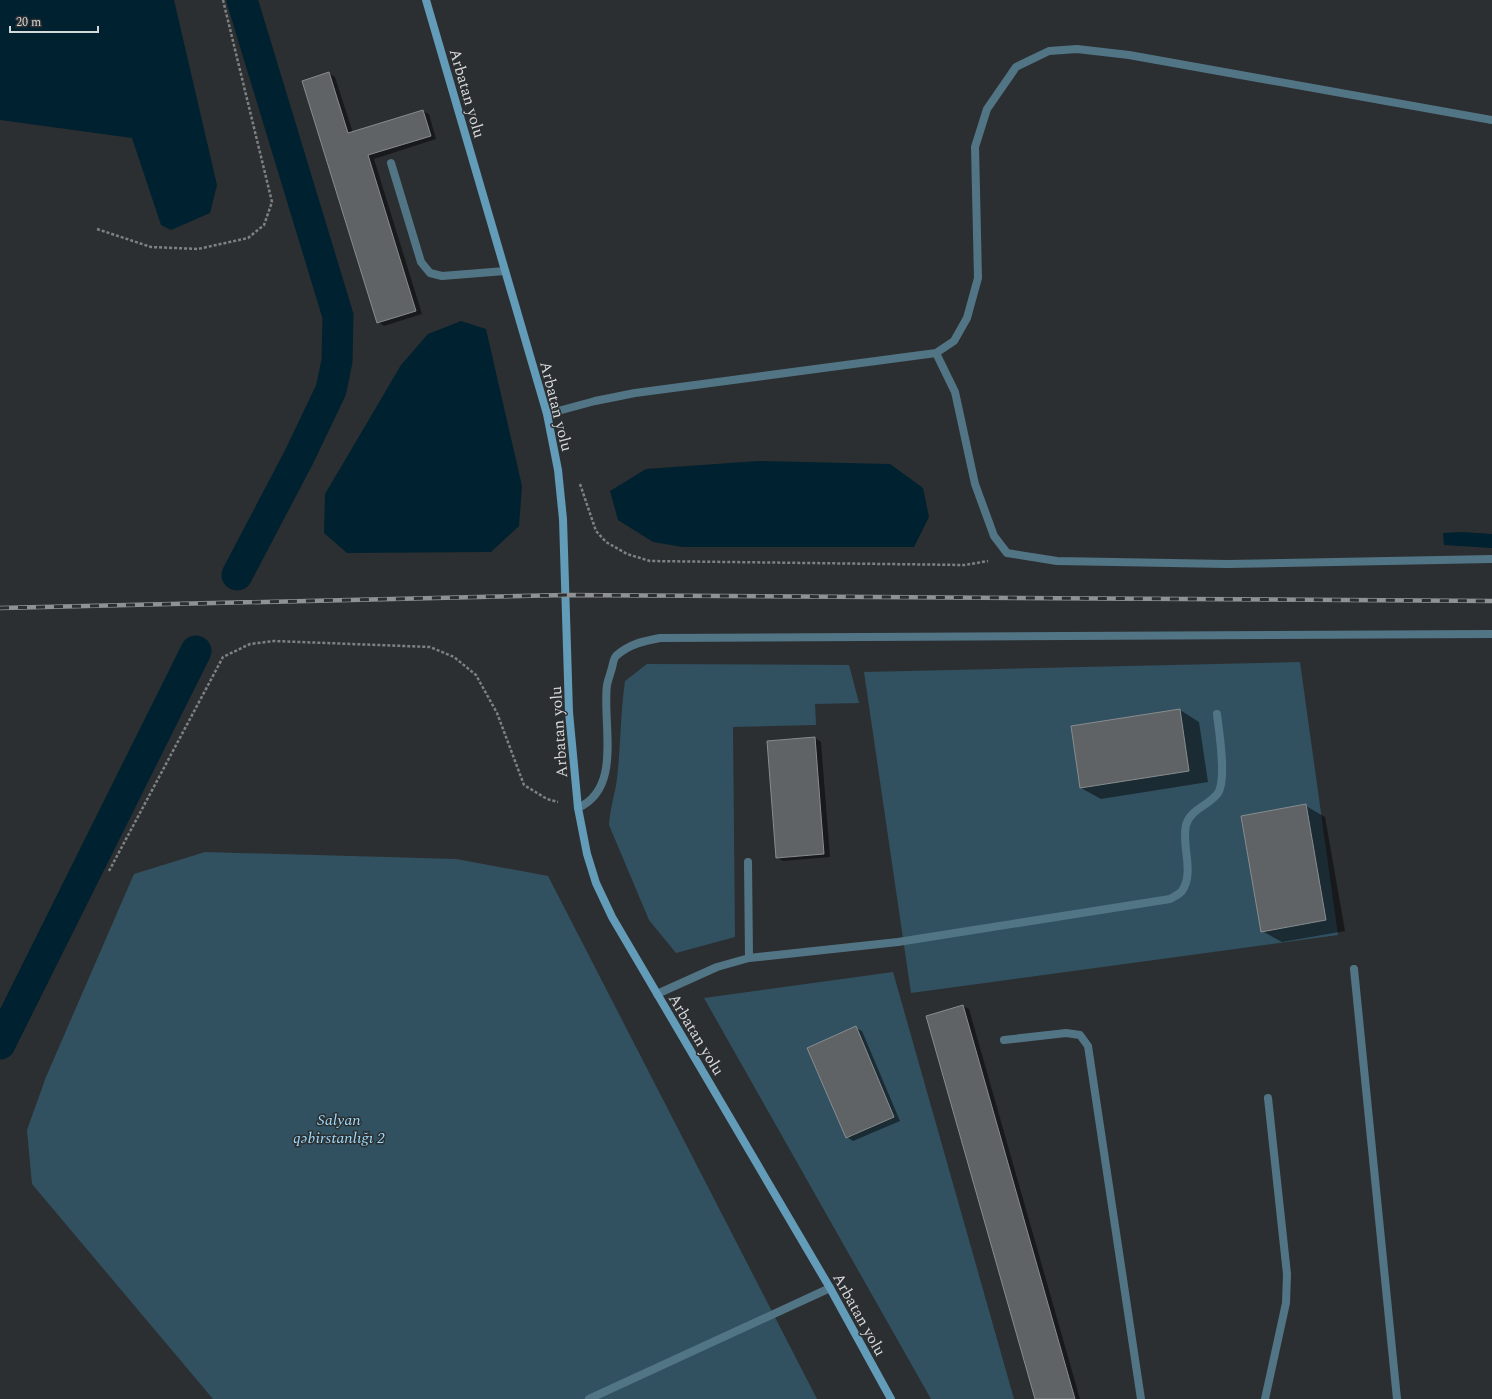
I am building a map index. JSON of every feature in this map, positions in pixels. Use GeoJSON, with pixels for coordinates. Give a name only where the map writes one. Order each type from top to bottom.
{"type":"FeatureCollection","features":[{"type":"Feature","properties":{"kind":"main road","name":"Arbatan yolu"},"geometry":{"type":"LineString","coordinates":[[426,0],[547,414],[558,470],[563,527],[569,712],[578,808],[587,854],[596,883],[612,917],[830,1288],[891,1399]]}},
{"type":"Feature","properties":{"kind":"street"},"geometry":{"type":"LineString","coordinates":[[547,414],[595,401],[635,393],[936,353],[954,341],[967,318],[978,278],[975,147],[987,109],[1016,67],[1049,52],[1077,49],[1129,55],[1492,120]]}},
{"type":"Feature","properties":{"kind":"street"},"geometry":{"type":"LineString","coordinates":[[391,163],[421,262],[430,273],[442,276],[505,271]]}},
{"type":"Feature","properties":{"kind":"street"},"geometry":{"type":"LineString","coordinates":[[936,353],[955,392],[977,491],[994,536],[1007,553],[1057,561],[1219,564],[1492,560]]}},
{"type":"Feature","properties":{"kind":"street"},"geometry":{"type":"LineString","coordinates":[[578,808],[588,804],[597,793],[604,777],[608,751],[607,685],[615,657],[634,643],[660,638],[1492,634]]}},
{"type":"Feature","properties":{"kind":"street"},"geometry":{"type":"LineString","coordinates":[[657,994],[717,967],[749,958],[898,942],[1170,899],[1182,892],[1188,876],[1184,833],[1187,822],[1194,812],[1218,793],[1222,775],[1217,714]]}},
{"type":"Feature","properties":{"kind":"street"},"geometry":{"type":"LineString","coordinates":[[748,862],[749,958]]}},
{"type":"Feature","properties":{"kind":"street"},"geometry":{"type":"LineString","coordinates":[[1354,969],[1397,1399]]}},
{"type":"Feature","properties":{"kind":"street"},"geometry":{"type":"LineString","coordinates":[[1004,1040],[1066,1033],[1080,1036],[1088,1046],[1141,1399]]}},
{"type":"Feature","properties":{"kind":"street"},"geometry":{"type":"LineString","coordinates":[[1265,1399],[1286,1303],[1287,1274],[1268,1098]]}},
{"type":"Feature","properties":{"kind":"street"},"geometry":{"type":"LineString","coordinates":[[589,1399],[830,1288]]}},
{"type":"Feature","properties":{"kind":"path"},"geometry":{"type":"LineString","coordinates":[[97,229],[151,247],[198,249],[248,238],[264,225],[272,202],[223,0]]}},
{"type":"Feature","properties":{"kind":"path"},"geometry":{"type":"LineString","coordinates":[[558,470],[573,477],[582,487],[596,531],[606,542],[627,554],[650,561],[964,565],[990,561],[1007,553]]}},
{"type":"Feature","properties":{"kind":"path"},"geometry":{"type":"LineString","coordinates":[[109,870],[223,657],[250,644],[274,641],[430,647],[454,657],[476,675],[497,712],[524,785],[547,799],[578,808]]}},
{"type":"Feature","properties":{"kind":"green space"},"geometry":{"type":"Polygon","coordinates":[[[1300,662],[1338,935],[911,993],[864,672],[1300,662]]]}},
{"type":"Feature","properties":{"kind":"green space"},"geometry":{"type":"Polygon","coordinates":[[[647,664],[849,665],[859,703],[815,704],[816,725],[733,727],[735,937],[676,953],[649,920],[609,825],[618,773],[625,681],[647,664]]]}},
{"type":"Feature","properties":{"kind":"green space","name":"Salyan qəbirstanlığı 2"},"geometry":{"type":"Polygon","coordinates":[[[205,852],[456,859],[548,876],[817,1399],[213,1399],[32,1184],[27,1130],[46,1077],[134,874],[205,852]]]}},
{"type":"Feature","properties":{"kind":"green space"},"geometry":{"type":"Polygon","coordinates":[[[893,972],[1014,1399],[931,1399],[704,998],[893,972]]]}},
{"type":"Feature","properties":{"kind":"shaded area"},"geometry":{"type":"Polygon","coordinates":[[[0,0],[174,0],[217,185],[210,213],[171,230],[161,225],[132,138],[0,120],[0,0]]]}},
{"type":"Feature","properties":{"kind":"shaded area"},"geometry":{"type":"Polygon","coordinates":[[[461,321],[486,329],[522,486],[519,526],[491,552],[347,553],[324,533],[325,494],[401,365],[428,334],[461,321]]]}},
{"type":"Feature","properties":{"kind":"shaded area"},"geometry":{"type":"Polygon","coordinates":[[[758,461],[890,464],[923,488],[929,517],[914,547],[683,547],[653,542],[618,520],[610,491],[646,469],[758,461]]]}},
{"type":"Feature","properties":{"kind":"shaded area"},"geometry":{"type":"Polygon","coordinates":[[[1462,532],[1492,534],[1492,548],[1444,545],[1443,533],[1462,532]]]}},
{"type":"Feature","properties":{"kind":"building"},"geometry":{"type":"Polygon","coordinates":[[[329,72],[348,133],[423,110],[431,136],[368,155],[416,311],[377,323],[302,81],[329,72]]]}},
{"type":"Feature","properties":{"kind":"building"},"geometry":{"type":"Polygon","coordinates":[[[1180,709],[1189,771],[1080,788],[1071,726],[1180,709]]]}},
{"type":"Feature","properties":{"kind":"building"},"geometry":{"type":"Polygon","coordinates":[[[815,737],[824,854],[776,858],[767,741],[815,737]]]}},
{"type":"Feature","properties":{"kind":"building"},"geometry":{"type":"Polygon","coordinates":[[[1306,804],[1326,920],[1261,932],[1241,816],[1306,804]]]}},
{"type":"Feature","properties":{"kind":"building"},"geometry":{"type":"Polygon","coordinates":[[[963,1005],[1075,1399],[1035,1399],[926,1016],[963,1005]]]}},
{"type":"Feature","properties":{"kind":"building"},"geometry":{"type":"Polygon","coordinates":[[[856,1026],[894,1117],[846,1138],[807,1048],[856,1026]]]}},
{"type":"Feature","properties":{"kind":"waterway"},"geometry":{"type":"LineString","coordinates":[[237,575],[299,457],[331,390],[337,361],[338,316],[242,0]]}},
{"type":"Feature","properties":{"kind":"waterway"},"geometry":{"type":"LineString","coordinates":[[0,1044],[196,651]]}},
{"type":"Feature","properties":{"kind":"railway"},"geometry":{"type":"LineString","coordinates":[[0,608],[566,595],[1492,601]]}}]}
